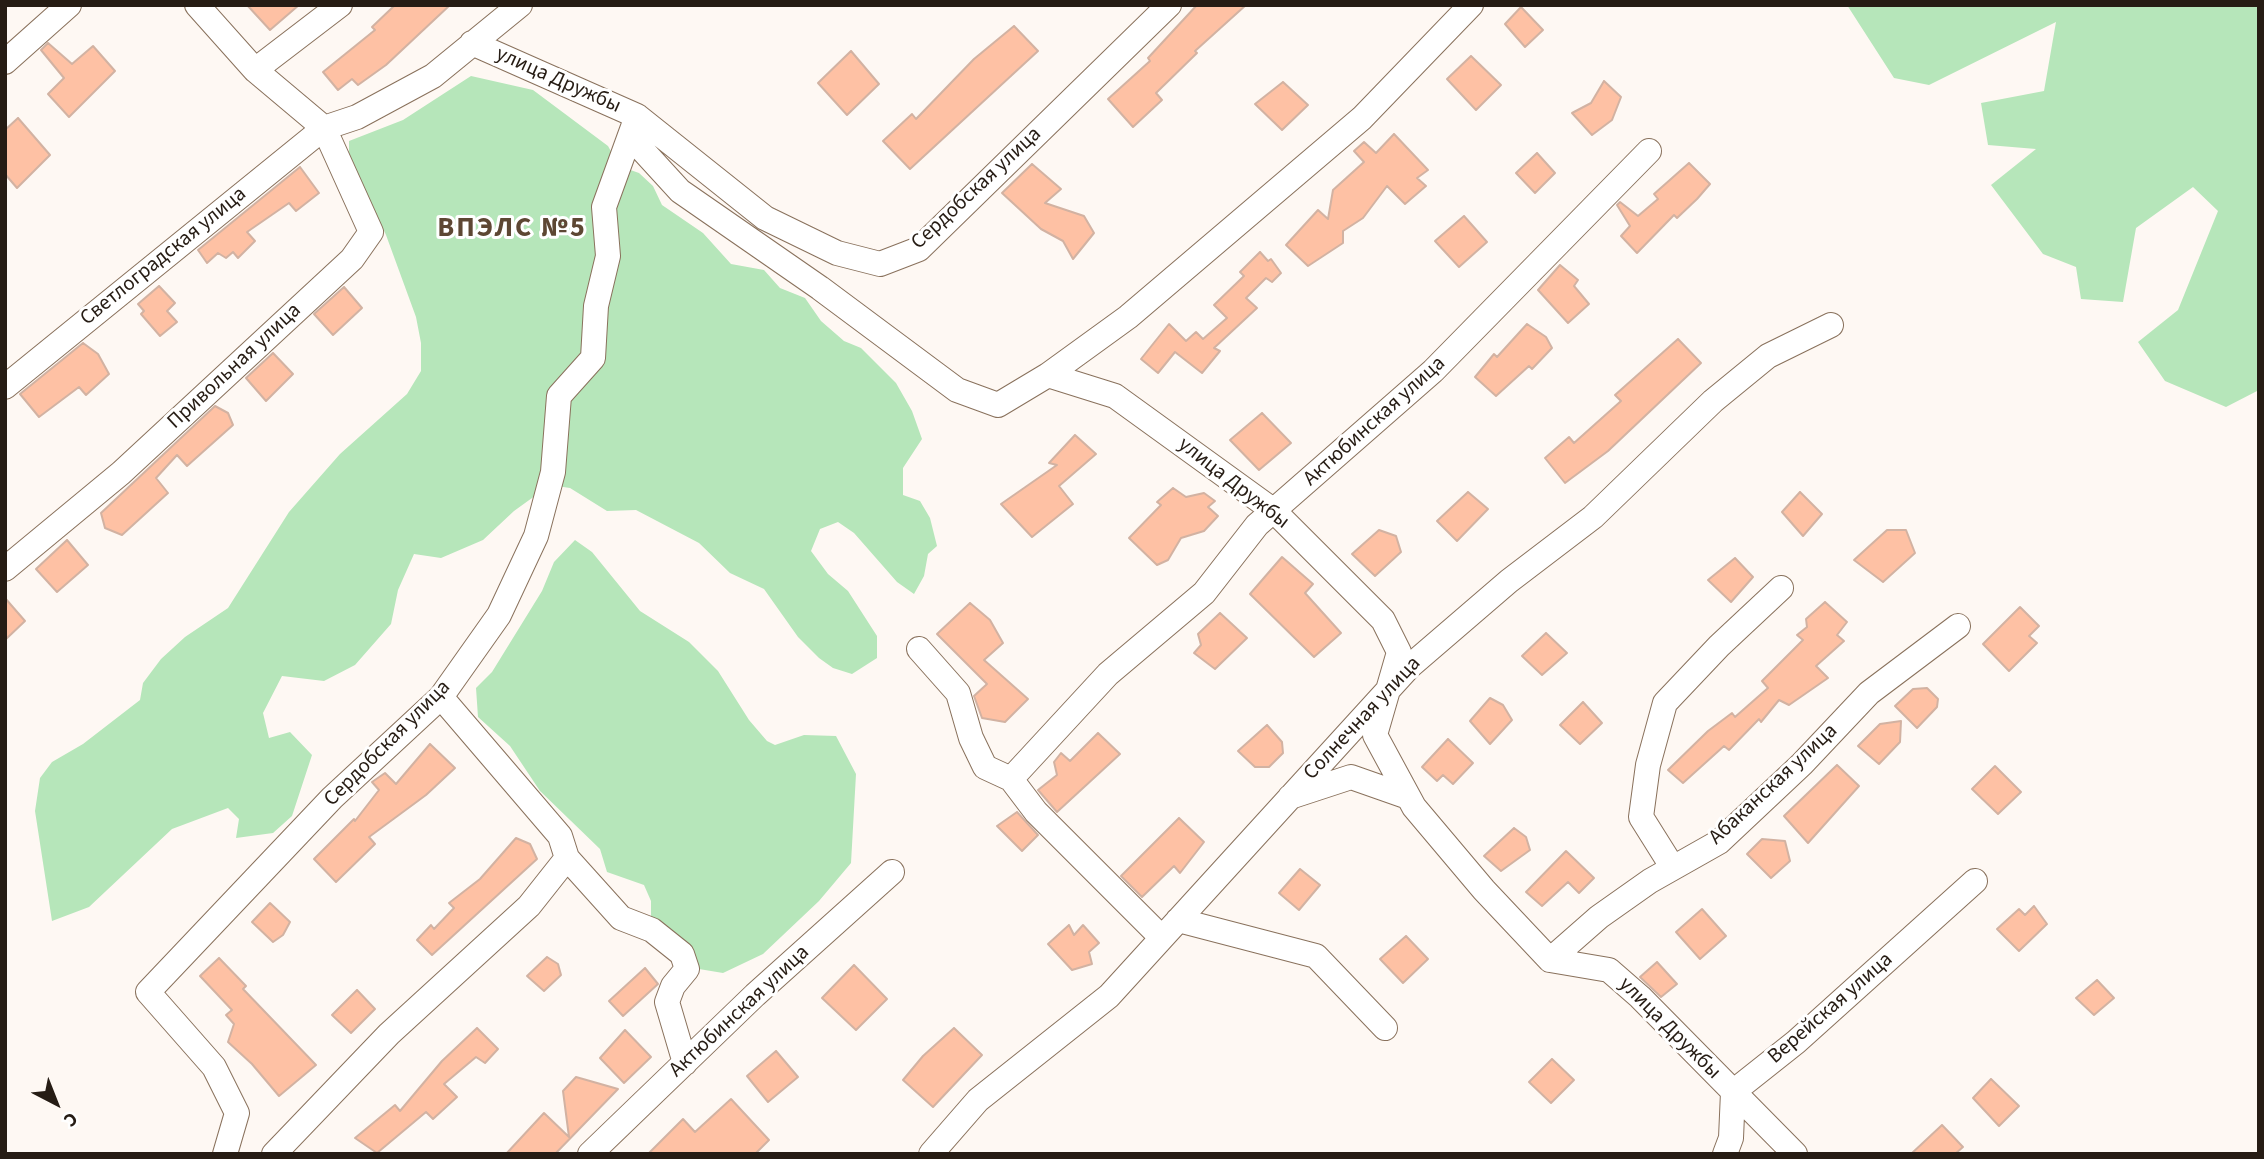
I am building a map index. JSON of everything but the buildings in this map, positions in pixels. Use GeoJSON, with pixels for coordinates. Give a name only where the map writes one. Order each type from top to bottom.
{"type":"FeatureCollection","features":[{"type":"Feature","properties":{"kind":"street"},"geometry":{"type":"LineString","coordinates":[[5,62],[69,5]]}},
{"type":"Feature","properties":{"kind":"street"},"geometry":{"type":"LineString","coordinates":[[197,5],[255,71],[324,128],[357,117],[433,76],[520,5]]}},
{"type":"Feature","properties":{"kind":"street"},"geometry":{"type":"LineString","coordinates":[[255,71],[340,5]]}},
{"type":"Feature","properties":{"kind":"street","name":"Сердобская улица"},"geometry":{"type":"LineString","coordinates":[[225,1154],[237,1113],[214,1067],[148,992],[332,798],[441,697],[499,615],[536,536],[553,472],[559,396],[593,358],[596,306],[608,256],[604,207],[637,116],[765,218],[837,254],[880,264],[919,248],[1168,5]]}},
{"type":"Feature","properties":{"kind":"street"},"geometry":{"type":"LineString","coordinates":[[1048,375],[1128,317],[1362,118],[1471,5]]}},
{"type":"Feature","properties":{"kind":"street","name":"улица Дружбы"},"geometry":{"type":"LineString","coordinates":[[472,43],[637,116],[637,144],[680,191],[820,288],[957,390],[998,405],[1048,375],[1115,396],[1274,511],[1383,621],[1399,652],[1375,735],[1408,797],[1484,890],[1550,960],[1609,970],[1795,1154]]}},
{"type":"Feature","properties":{"kind":"street","name":"Светлоградская улица"},"geometry":{"type":"LineString","coordinates":[[5,387],[324,128]]}},
{"type":"Feature","properties":{"kind":"street","name":"Привольная улица"},"geometry":{"type":"LineString","coordinates":[[5,569],[121,473],[352,258],[371,232],[324,128]]}},
{"type":"Feature","properties":{"kind":"street","name":"Актюбинская улица"},"geometry":{"type":"LineString","coordinates":[[1011,779],[1108,674],[1204,593],[1256,526],[1433,371],[1649,151]]}},
{"type":"Feature","properties":{"kind":"street","name":"Солнечная улица"},"geometry":{"type":"LineString","coordinates":[[931,1154],[978,1100],[1109,996],[1388,688],[1509,581],[1593,517],[1713,401],[1768,356],[1831,325]]}},
{"type":"Feature","properties":{"kind":"street"},"geometry":{"type":"LineString","coordinates":[[1673,868],[1641,817],[1648,765],[1665,703],[1719,646],[1781,588]]}},
{"type":"Feature","properties":{"kind":"street","name":"Абаканская улица"},"geometry":{"type":"LineString","coordinates":[[1550,960],[1599,917],[1673,868],[1719,842],[1802,764],[1869,693],[1958,626]]}},
{"type":"Feature","properties":{"kind":"street"},"geometry":{"type":"LineString","coordinates":[[919,649],[958,693],[971,738],[985,767],[1011,779],[1036,812],[1170,929],[1316,956],[1385,1028]]}},
{"type":"Feature","properties":{"kind":"street"},"geometry":{"type":"LineString","coordinates":[[441,697],[560,836],[567,858],[621,918],[652,930],[682,954],[687,969],[673,986],[667,1002],[685,1063]]}},
{"type":"Feature","properties":{"kind":"street"},"geometry":{"type":"LineString","coordinates":[[1289,797],[1351,777],[1408,797]]}},
{"type":"Feature","properties":{"kind":"street"},"geometry":{"type":"LineString","coordinates":[[274,1154],[389,1034],[529,906],[567,858]]}},
{"type":"Feature","properties":{"kind":"street","name":"Актюбинская улица"},"geometry":{"type":"LineString","coordinates":[[590,1154],[755,995],[892,872]]}},
{"type":"Feature","properties":{"kind":"street","name":"Верейская улица"},"geometry":{"type":"LineString","coordinates":[[1733,1092],[1796,1042],[1975,881]]}},
{"type":"Feature","properties":{"kind":"street"},"geometry":{"type":"LineString","coordinates":[[1725,1154],[1731,1138],[1733,1092]]}},
{"type":"Feature","properties":{"kind":"green space"},"geometry":{"type":"Polygon","coordinates":[[[1847,5],[2259,5],[2259,390],[2226,407],[2165,381],[2138,342],[2178,310],[2218,211],[2193,187],[2136,228],[2123,302],[2081,299],[2076,267],[2043,254],[1991,185],[2036,149],[1988,145],[1981,103],[2044,91],[2056,22],[1929,85],[1894,78],[1847,5]]]}},
{"type":"Feature","properties":{"kind":"green space"},"geometry":{"type":"Polygon","coordinates":[[[471,76],[533,90],[608,146],[619,166],[639,173],[653,186],[662,205],[703,233],[731,264],[764,270],[780,288],[805,298],[821,321],[844,341],[861,348],[896,383],[912,411],[922,439],[903,468],[903,495],[920,501],[930,518],[937,546],[928,554],[924,576],[914,594],[897,582],[854,533],[838,522],[820,529],[811,551],[828,574],[848,591],[877,636],[877,658],[852,674],[833,668],[819,658],[798,637],[764,589],[730,573],[699,543],[636,510],[607,511],[570,488],[550,485],[514,511],[483,540],[441,558],[414,554],[398,590],[391,624],[355,665],[324,681],[282,676],[263,713],[269,738],[290,732],[312,755],[292,816],[273,833],[236,838],[239,819],[228,808],[172,829],[89,907],[52,921],[35,811],[40,778],[52,762],[83,744],[140,700],[143,683],[161,659],[185,637],[228,608],[289,512],[340,454],[407,394],[421,371],[421,343],[416,317],[386,235],[349,155],[349,141],[403,120],[471,76]]]}},
{"type":"Feature","properties":{"kind":"green space"},"geometry":{"type":"Polygon","coordinates":[[[575,540],[592,552],[640,611],[689,642],[718,671],[749,720],[767,741],[775,745],[804,735],[836,736],[856,774],[851,863],[819,901],[763,954],[723,973],[681,966],[651,918],[651,901],[644,885],[607,872],[600,849],[540,791],[510,746],[478,717],[476,688],[492,672],[542,591],[554,562],[575,540]]]}},
{"type":"Feature","properties":{"kind":"district","name":"ВПЭЛС №5"},"geometry":{"type":"Point","coordinates":[512,230]}}]}
